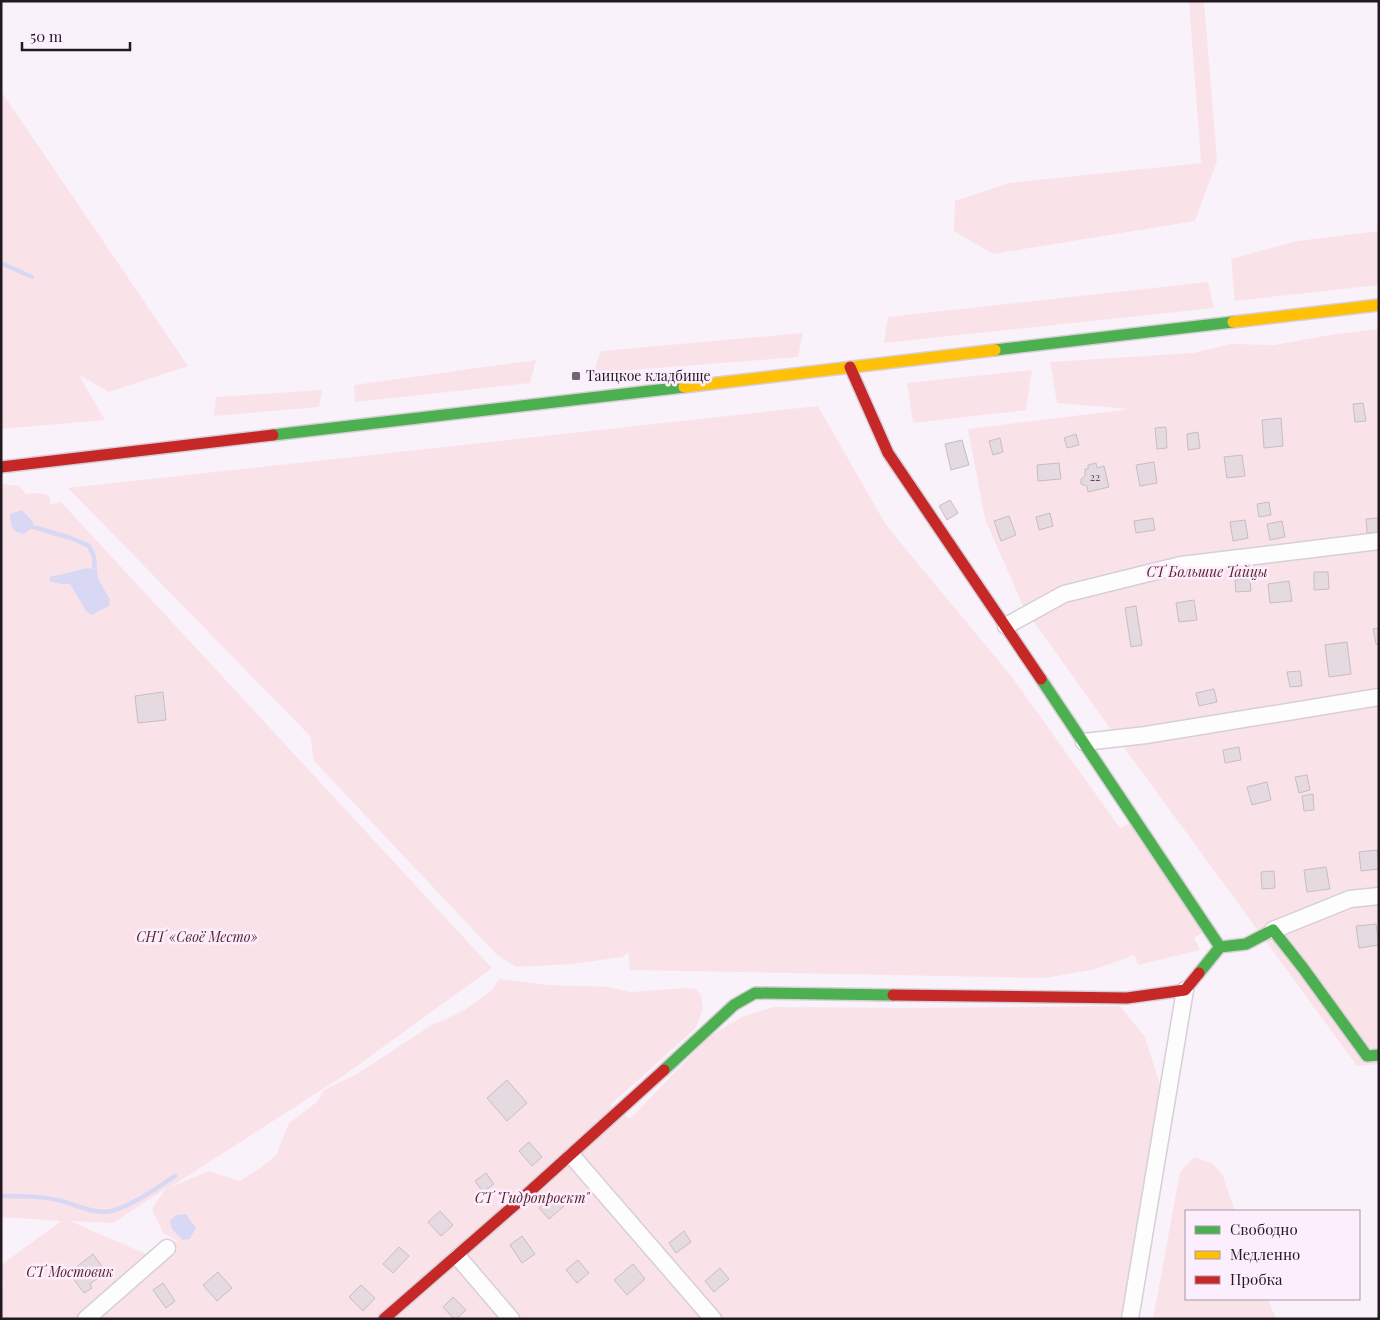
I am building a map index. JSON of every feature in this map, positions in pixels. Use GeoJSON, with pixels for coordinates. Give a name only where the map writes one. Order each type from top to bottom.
{"type":"FeatureCollection","features":[{"type":"Feature","properties":{"kind":"street"},"geometry":{"type":"LineString","coordinates":[[1,466],[1379,305]]}},
{"type":"Feature","properties":{"kind":"street"},"geometry":{"type":"LineString","coordinates":[[850,367],[888,453],[1220,947]]}},
{"type":"Feature","properties":{"kind":"street"},"geometry":{"type":"LineString","coordinates":[[1006,626],[1064,594],[1181,565],[1379,541]]}},
{"type":"Feature","properties":{"kind":"street"},"geometry":{"type":"LineString","coordinates":[[1084,742],[1156,733],[1379,697]]}},
{"type":"Feature","properties":{"kind":"street"},"geometry":{"type":"LineString","coordinates":[[1130,1319],[1185,990],[1220,947],[1246,944],[1273,930],[1350,899],[1379,896]]}},
{"type":"Feature","properties":{"kind":"street"},"geometry":{"type":"LineString","coordinates":[[1273,930],[1367,1056],[1379,1055]]}},
{"type":"Feature","properties":{"kind":"street"},"geometry":{"type":"LineString","coordinates":[[384,1319],[458,1257],[572,1156],[734,1005],[755,993],[1127,998],[1185,990]]}},
{"type":"Feature","properties":{"kind":"street"},"geometry":{"type":"LineString","coordinates":[[572,1156],[713,1319]]}},
{"type":"Feature","properties":{"kind":"street"},"geometry":{"type":"LineString","coordinates":[[86,1319],[167,1248]]}},
{"type":"Feature","properties":{"kind":"street"},"geometry":{"type":"LineString","coordinates":[[458,1257],[511,1319]]}},
{"type":"Feature","properties":{"kind":"green space"},"geometry":{"type":"Polygon","coordinates":[[[1189,1],[1204,1],[1217,161],[1195,221],[993,254],[954,231],[955,201],[1009,183],[1201,163],[1189,1]]]}},
{"type":"Feature","properties":{"kind":"green space"},"geometry":{"type":"Polygon","coordinates":[[[1,91],[188,366],[109,392],[79,375],[105,420],[1,429],[1,91]]]}},
{"type":"Feature","properties":{"kind":"green space"},"geometry":{"type":"Polygon","coordinates":[[[1379,231],[1379,285],[1235,301],[1231,259],[1297,241],[1379,231]]]}},
{"type":"Feature","properties":{"kind":"green space"},"geometry":{"type":"Polygon","coordinates":[[[1208,282],[1214,308],[884,343],[888,317],[1208,282]]]}},
{"type":"Feature","properties":{"kind":"green space","name":"СТ Большие Тайцы"},"geometry":{"type":"Polygon","coordinates":[[[1379,329],[1379,1064],[1357,1066],[1024,608],[985,519],[968,429],[1131,409],[1057,403],[1050,362],[1193,353],[1231,344],[1274,345],[1336,334],[1379,329]]]}},
{"type":"Feature","properties":{"kind":"green space"},"geometry":{"type":"Polygon","coordinates":[[[803,333],[798,357],[593,373],[601,351],[803,333]]]}},
{"type":"Feature","properties":{"kind":"green space"},"geometry":{"type":"Polygon","coordinates":[[[536,360],[530,383],[355,402],[354,385],[536,360]]]}},
{"type":"Feature","properties":{"kind":"green space"},"geometry":{"type":"Polygon","coordinates":[[[1032,370],[1026,410],[913,423],[907,383],[1032,370]]]}},
{"type":"Feature","properties":{"kind":"green space"},"geometry":{"type":"Polygon","coordinates":[[[322,390],[319,407],[214,416],[216,397],[322,390]]]}},
{"type":"Feature","properties":{"kind":"green space"},"geometry":{"type":"Polygon","coordinates":[[[818,406],[886,525],[1012,677],[1120,828],[1130,823],[1207,930],[1194,938],[1200,950],[1138,965],[1134,955],[1096,969],[1045,978],[630,970],[628,952],[623,957],[572,964],[516,967],[496,954],[314,761],[310,736],[68,488],[818,406]]]}},
{"type":"Feature","properties":{"kind":"green space"},"geometry":{"type":"Polygon","coordinates":[[[1,484],[19,486],[26,494],[38,493],[49,495],[51,504],[61,502],[492,968],[343,1076],[169,1188],[208,1171],[240,1181],[262,1167],[276,1155],[289,1123],[317,1102],[324,1090],[357,1074],[430,1026],[463,1011],[492,990],[499,979],[549,985],[609,987],[631,992],[696,989],[701,995],[703,1009],[696,1028],[610,1105],[630,1119],[710,1036],[744,1016],[774,1007],[1120,1006],[1145,1037],[1161,1088],[1125,1319],[1,1319],[1,1289],[4,1286],[1,1282],[1,1265],[61,1221],[1,1217],[1,484]],[[165,1189],[113,1223],[70,1221],[146,1254],[177,1241],[163,1233],[152,1209],[165,1189]]]}},
{"type":"Feature","properties":{"kind":"green space"},"geometry":{"type":"Polygon","coordinates":[[[1194,1157],[1212,1163],[1223,1176],[1235,1210],[1185,1210],[1185,1300],[1268,1300],[1276,1319],[1153,1319],[1180,1172],[1194,1157]]]}},
{"type":"Feature","properties":{"kind":"water"},"geometry":{"type":"Polygon","coordinates":[[[22,510],[33,522],[33,527],[24,534],[14,531],[10,514],[22,510]]]}},
{"type":"Feature","properties":{"kind":"water"},"geometry":{"type":"Polygon","coordinates":[[[88,568],[96,570],[99,580],[110,600],[109,606],[91,615],[86,611],[70,584],[49,581],[51,576],[88,568]]]}},
{"type":"Feature","properties":{"kind":"water"},"geometry":{"type":"Polygon","coordinates":[[[186,1214],[196,1228],[190,1239],[183,1240],[172,1229],[170,1221],[176,1215],[186,1214]]]}},
{"type":"Feature","properties":{"kind":"building"},"geometry":{"type":"Polygon","coordinates":[[[1363,403],[1366,421],[1355,422],[1353,404],[1363,403]]]}},
{"type":"Feature","properties":{"kind":"building"},"geometry":{"type":"Polygon","coordinates":[[[1281,418],[1283,446],[1264,448],[1262,420],[1281,418]]]}},
{"type":"Feature","properties":{"kind":"building"},"geometry":{"type":"Polygon","coordinates":[[[1166,427],[1167,448],[1157,449],[1155,428],[1166,427]]]}},
{"type":"Feature","properties":{"kind":"building"},"geometry":{"type":"Polygon","coordinates":[[[1198,432],[1200,448],[1188,450],[1187,434],[1198,432]]]}},
{"type":"Feature","properties":{"kind":"building"},"geometry":{"type":"Polygon","coordinates":[[[1076,434],[1079,445],[1067,448],[1064,438],[1076,434]]]}},
{"type":"Feature","properties":{"kind":"building"},"geometry":{"type":"Polygon","coordinates":[[[1000,438],[1003,452],[993,455],[989,441],[1000,438]]]}},
{"type":"Feature","properties":{"kind":"building"},"geometry":{"type":"Polygon","coordinates":[[[962,440],[969,465],[951,470],[945,444],[962,440]]]}},
{"type":"Feature","properties":{"kind":"building"},"geometry":{"type":"Polygon","coordinates":[[[1242,455],[1245,476],[1227,478],[1224,457],[1242,455]]]}},
{"type":"Feature","properties":{"kind":"building"},"geometry":{"type":"Polygon","coordinates":[[[1154,462],[1157,483],[1140,486],[1136,465],[1154,462]]]}},
{"type":"Feature","properties":{"kind":"building"},"geometry":{"type":"Polygon","coordinates":[[[1059,463],[1061,479],[1038,481],[1037,465],[1059,463]]]}},
{"type":"Feature","properties":{"kind":"building"},"geometry":{"type":"Polygon","coordinates":[[[1096,463],[1097,468],[1104,466],[1109,487],[1088,492],[1087,486],[1081,484],[1081,479],[1085,476],[1085,469],[1088,469],[1088,465],[1096,463]]]}},
{"type":"Feature","properties":{"kind":"building"},"geometry":{"type":"Polygon","coordinates":[[[950,500],[958,513],[947,520],[939,506],[950,500]]]}},
{"type":"Feature","properties":{"kind":"building"},"geometry":{"type":"Polygon","coordinates":[[[1269,502],[1271,515],[1259,517],[1257,504],[1269,502]]]}},
{"type":"Feature","properties":{"kind":"building"},"geometry":{"type":"Polygon","coordinates":[[[1050,513],[1053,526],[1039,530],[1036,517],[1050,513]]]}},
{"type":"Feature","properties":{"kind":"building"},"geometry":{"type":"Polygon","coordinates":[[[1009,516],[1016,535],[1001,541],[994,521],[1009,516]]]}},
{"type":"Feature","properties":{"kind":"building"},"geometry":{"type":"Polygon","coordinates":[[[1153,518],[1155,530],[1136,533],[1134,521],[1153,518]]]}},
{"type":"Feature","properties":{"kind":"building"},"geometry":{"type":"Polygon","coordinates":[[[1379,518],[1379,532],[1367,533],[1366,519],[1379,518]]]}},
{"type":"Feature","properties":{"kind":"building"},"geometry":{"type":"Polygon","coordinates":[[[1245,520],[1248,538],[1233,541],[1230,522],[1245,520]]]}},
{"type":"Feature","properties":{"kind":"building"},"geometry":{"type":"Polygon","coordinates":[[[1282,521],[1285,537],[1270,540],[1267,524],[1282,521]]]}},
{"type":"Feature","properties":{"kind":"building"},"geometry":{"type":"Polygon","coordinates":[[[1314,572],[1328,572],[1329,589],[1314,590],[1314,572]]]}},
{"type":"Feature","properties":{"kind":"building"},"geometry":{"type":"Polygon","coordinates":[[[1250,579],[1251,591],[1236,592],[1235,580],[1250,579]]]}},
{"type":"Feature","properties":{"kind":"building"},"geometry":{"type":"Polygon","coordinates":[[[1289,581],[1292,601],[1270,603],[1268,584],[1289,581]]]}},
{"type":"Feature","properties":{"kind":"building"},"geometry":{"type":"Polygon","coordinates":[[[1194,600],[1197,620],[1179,622],[1176,603],[1194,600]]]}},
{"type":"Feature","properties":{"kind":"building"},"geometry":{"type":"Polygon","coordinates":[[[1136,606],[1142,645],[1131,647],[1125,608],[1136,606]]]}},
{"type":"Feature","properties":{"kind":"building"},"geometry":{"type":"Polygon","coordinates":[[[1379,628],[1379,644],[1376,644],[1373,629],[1379,628]]]}},
{"type":"Feature","properties":{"kind":"building"},"geometry":{"type":"Polygon","coordinates":[[[1347,642],[1351,674],[1329,677],[1325,645],[1347,642]]]}},
{"type":"Feature","properties":{"kind":"building"},"geometry":{"type":"Polygon","coordinates":[[[1300,671],[1302,686],[1290,687],[1287,672],[1300,671]]]}},
{"type":"Feature","properties":{"kind":"building"},"geometry":{"type":"Polygon","coordinates":[[[1214,689],[1217,702],[1199,706],[1196,693],[1214,689]]]}},
{"type":"Feature","properties":{"kind":"building"},"geometry":{"type":"Polygon","coordinates":[[[163,692],[166,720],[138,723],[135,696],[163,692]]]}},
{"type":"Feature","properties":{"kind":"building"},"geometry":{"type":"Polygon","coordinates":[[[1239,747],[1241,760],[1225,763],[1223,750],[1239,747]]]}},
{"type":"Feature","properties":{"kind":"building"},"geometry":{"type":"Polygon","coordinates":[[[1307,775],[1310,790],[1299,793],[1295,777],[1307,775]]]}},
{"type":"Feature","properties":{"kind":"building"},"geometry":{"type":"Polygon","coordinates":[[[1267,782],[1271,800],[1252,805],[1247,787],[1267,782]]]}},
{"type":"Feature","properties":{"kind":"building"},"geometry":{"type":"Polygon","coordinates":[[[1313,794],[1314,810],[1304,811],[1302,796],[1313,794]]]}},
{"type":"Feature","properties":{"kind":"building"},"geometry":{"type":"Polygon","coordinates":[[[1377,850],[1379,869],[1361,871],[1359,852],[1377,850]]]}},
{"type":"Feature","properties":{"kind":"building"},"geometry":{"type":"Polygon","coordinates":[[[1326,867],[1330,889],[1307,892],[1304,870],[1326,867]]]}},
{"type":"Feature","properties":{"kind":"building"},"geometry":{"type":"Polygon","coordinates":[[[1274,871],[1275,888],[1262,889],[1261,872],[1274,871]]]}},
{"type":"Feature","properties":{"kind":"building"},"geometry":{"type":"Polygon","coordinates":[[[1376,924],[1379,945],[1359,948],[1356,926],[1376,924]]]}},
{"type":"Feature","properties":{"kind":"building"},"geometry":{"type":"Polygon","coordinates":[[[507,1080],[527,1103],[507,1121],[487,1098],[507,1080]]]}},
{"type":"Feature","properties":{"kind":"building"},"geometry":{"type":"Polygon","coordinates":[[[529,1142],[542,1157],[532,1166],[519,1151],[529,1142]]]}},
{"type":"Feature","properties":{"kind":"building"},"geometry":{"type":"Polygon","coordinates":[[[486,1173],[494,1184],[483,1192],[475,1181],[486,1173]]]}},
{"type":"Feature","properties":{"kind":"building"},"geometry":{"type":"Polygon","coordinates":[[[554,1194],[564,1206],[549,1219],[539,1208],[554,1194]]]}},
{"type":"Feature","properties":{"kind":"building"},"geometry":{"type":"Polygon","coordinates":[[[440,1211],[453,1225],[441,1236],[428,1222],[440,1211]]]}},
{"type":"Feature","properties":{"kind":"building"},"geometry":{"type":"Polygon","coordinates":[[[684,1231],[691,1242],[676,1253],[669,1243],[684,1231]]]}},
{"type":"Feature","properties":{"kind":"building"},"geometry":{"type":"Polygon","coordinates":[[[522,1236],[535,1254],[522,1263],[510,1245],[522,1236]]]}},
{"type":"Feature","properties":{"kind":"building"},"geometry":{"type":"Polygon","coordinates":[[[399,1247],[409,1256],[393,1273],[383,1264],[399,1247]]]}},
{"type":"Feature","properties":{"kind":"building"},"geometry":{"type":"Polygon","coordinates":[[[93,1254],[106,1272],[90,1284],[92,1288],[84,1293],[69,1273],[93,1254]]]}},
{"type":"Feature","properties":{"kind":"building"},"geometry":{"type":"Polygon","coordinates":[[[578,1260],[589,1273],[577,1283],[566,1270],[578,1260]]]}},
{"type":"Feature","properties":{"kind":"building"},"geometry":{"type":"Polygon","coordinates":[[[633,1264],[645,1279],[627,1295],[614,1280],[633,1264]]]}},
{"type":"Feature","properties":{"kind":"building"},"geometry":{"type":"Polygon","coordinates":[[[720,1268],[729,1279],[714,1292],[705,1281],[720,1268]]]}},
{"type":"Feature","properties":{"kind":"building"},"geometry":{"type":"Polygon","coordinates":[[[218,1272],[232,1288],[217,1301],[203,1285],[218,1272]]]}},
{"type":"Feature","properties":{"kind":"building"},"geometry":{"type":"Polygon","coordinates":[[[163,1283],[175,1301],[166,1308],[153,1290],[163,1283]]]}},
{"type":"Feature","properties":{"kind":"building"},"geometry":{"type":"Polygon","coordinates":[[[361,1285],[375,1298],[363,1311],[349,1297],[361,1285]]]}},
{"type":"Feature","properties":{"kind":"building"},"geometry":{"type":"Polygon","coordinates":[[[453,1297],[466,1310],[456,1319],[443,1307],[453,1297]]]}},
{"type":"Feature","properties":{"kind":"waterway"},"geometry":{"type":"LineString","coordinates":[[1,263],[32,277]]}},
{"type":"Feature","properties":{"kind":"waterway"},"geometry":{"type":"LineString","coordinates":[[33,527],[71,538],[89,546],[94,557],[95,575]]}},
{"type":"Feature","properties":{"kind":"waterway"},"geometry":{"type":"LineString","coordinates":[[1,1196],[47,1198],[93,1211],[105,1212],[136,1201],[175,1176]]}},
{"type":"Feature","properties":{"kind":"traffic: fast"},"geometry":{"type":"LineString","coordinates":[[995,350],[1233,322]]}},
{"type":"Feature","properties":{"kind":"traffic: fast"},"geometry":{"type":"LineString","coordinates":[[273,435],[684,387]]}},
{"type":"Feature","properties":{"kind":"traffic: fast"},"geometry":{"type":"LineString","coordinates":[[1041,679],[1220,947]]}},
{"type":"Feature","properties":{"kind":"traffic: fast"},"geometry":{"type":"LineString","coordinates":[[1199,973],[1220,947],[1246,944],[1273,930],[1367,1056],[1379,1055]]}},
{"type":"Feature","properties":{"kind":"traffic: fast"},"geometry":{"type":"LineString","coordinates":[[664,1070],[734,1005],[755,993],[893,995]]}},
{"type":"Feature","properties":{"kind":"traffic: slow"},"geometry":{"type":"LineString","coordinates":[[1233,322],[1379,305]]}},
{"type":"Feature","properties":{"kind":"traffic: slow"},"geometry":{"type":"LineString","coordinates":[[684,387],[995,350]]}},
{"type":"Feature","properties":{"kind":"traffic: jam"},"geometry":{"type":"LineString","coordinates":[[850,367],[888,453],[1041,679]]}},
{"type":"Feature","properties":{"kind":"traffic: jam"},"geometry":{"type":"LineString","coordinates":[[1,467],[273,435]]}},
{"type":"Feature","properties":{"kind":"traffic: jam"},"geometry":{"type":"LineString","coordinates":[[893,995],[1127,998],[1185,990],[1199,973]]}},
{"type":"Feature","properties":{"kind":"traffic: jam"},"geometry":{"type":"LineString","coordinates":[[384,1319],[517,1203],[664,1070]]}},
{"type":"Feature","properties":{"kind":"place","name":"Таицкое кладбище"},"geometry":{"type":"Point","coordinates":[576,376]}},
{"type":"Feature","properties":{"kind":"park label","name":"СНТ «Своё Место»"},"geometry":{"type":"Point","coordinates":[197,937]}},
{"type":"Feature","properties":{"kind":"park label","name":"СТ \"Гидропроект\""},"geometry":{"type":"Point","coordinates":[532,1198]}},
{"type":"Feature","properties":{"kind":"park label","name":"СТ Мостовик"},"geometry":{"type":"Point","coordinates":[70,1272]}}]}
